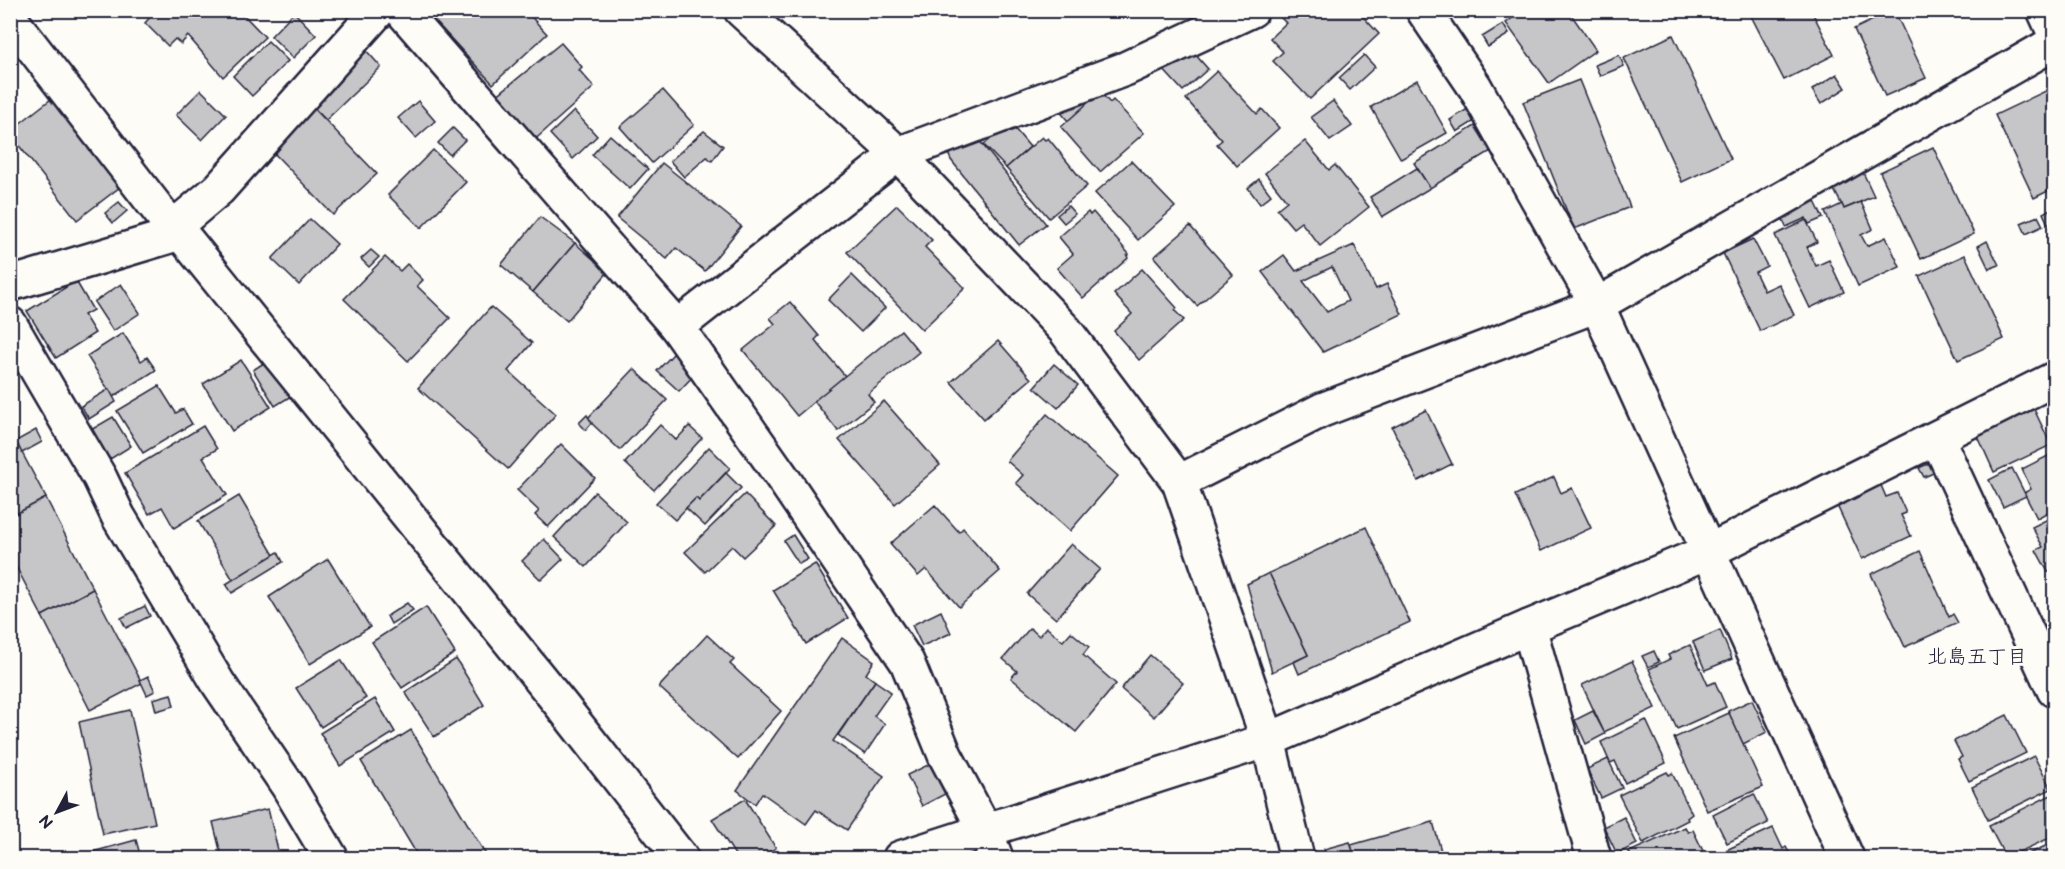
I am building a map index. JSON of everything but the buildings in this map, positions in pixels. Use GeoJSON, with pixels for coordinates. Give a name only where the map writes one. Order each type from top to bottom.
{"type":"FeatureCollection","features":[{"type":"Feature","properties":{"kind":"street"},"geometry":{"type":"LineString","coordinates":[[10,284],[176,230],[219,189],[379,10]]}},
{"type":"Feature","properties":{"kind":"street"},"geometry":{"type":"LineString","coordinates":[[401,10],[677,327],[907,662],[945,755],[991,845]]}},
{"type":"Feature","properties":{"kind":"street"},"geometry":{"type":"LineString","coordinates":[[741,10],[898,154],[1065,330],[1179,482],[1268,740],[1297,858]]}},
{"type":"Feature","properties":{"kind":"street"},"geometry":{"type":"LineString","coordinates":[[1423,10],[1475,87],[1597,305],[1707,552],[1807,764],[1847,858]]}},
{"type":"Feature","properties":{"kind":"street"},"geometry":{"type":"LineString","coordinates":[[2044,10],[2055,32]]}},
{"type":"Feature","properties":{"kind":"street"},"geometry":{"type":"LineString","coordinates":[[677,327],[898,154],[1125,69],[1249,11]]}},
{"type":"Feature","properties":{"kind":"street"},"geometry":{"type":"LineString","coordinates":[[10,18],[176,230],[681,858]]}},
{"type":"Feature","properties":{"kind":"street"},"geometry":{"type":"LineString","coordinates":[[1179,482],[1322,410],[1597,305],[2055,43]]}},
{"type":"Feature","properties":{"kind":"street"},"geometry":{"type":"LineString","coordinates":[[10,324],[100,478],[118,516],[218,683],[288,786],[332,858]]}},
{"type":"Feature","properties":{"kind":"street"},"geometry":{"type":"LineString","coordinates":[[900,858],[991,845],[1268,740],[1707,552],[2055,379]]}},
{"type":"Feature","properties":{"kind":"street"},"geometry":{"type":"LineString","coordinates":[[1937,438],[2055,690]]}},
{"type":"Feature","properties":{"kind":"street"},"geometry":{"type":"LineString","coordinates":[[1529,627],[1594,858]]}},
{"type":"Feature","properties":{"kind":"district","name":"北島五丁目"},"geometry":{"type":"Point","coordinates":[1977,657]}}]}
